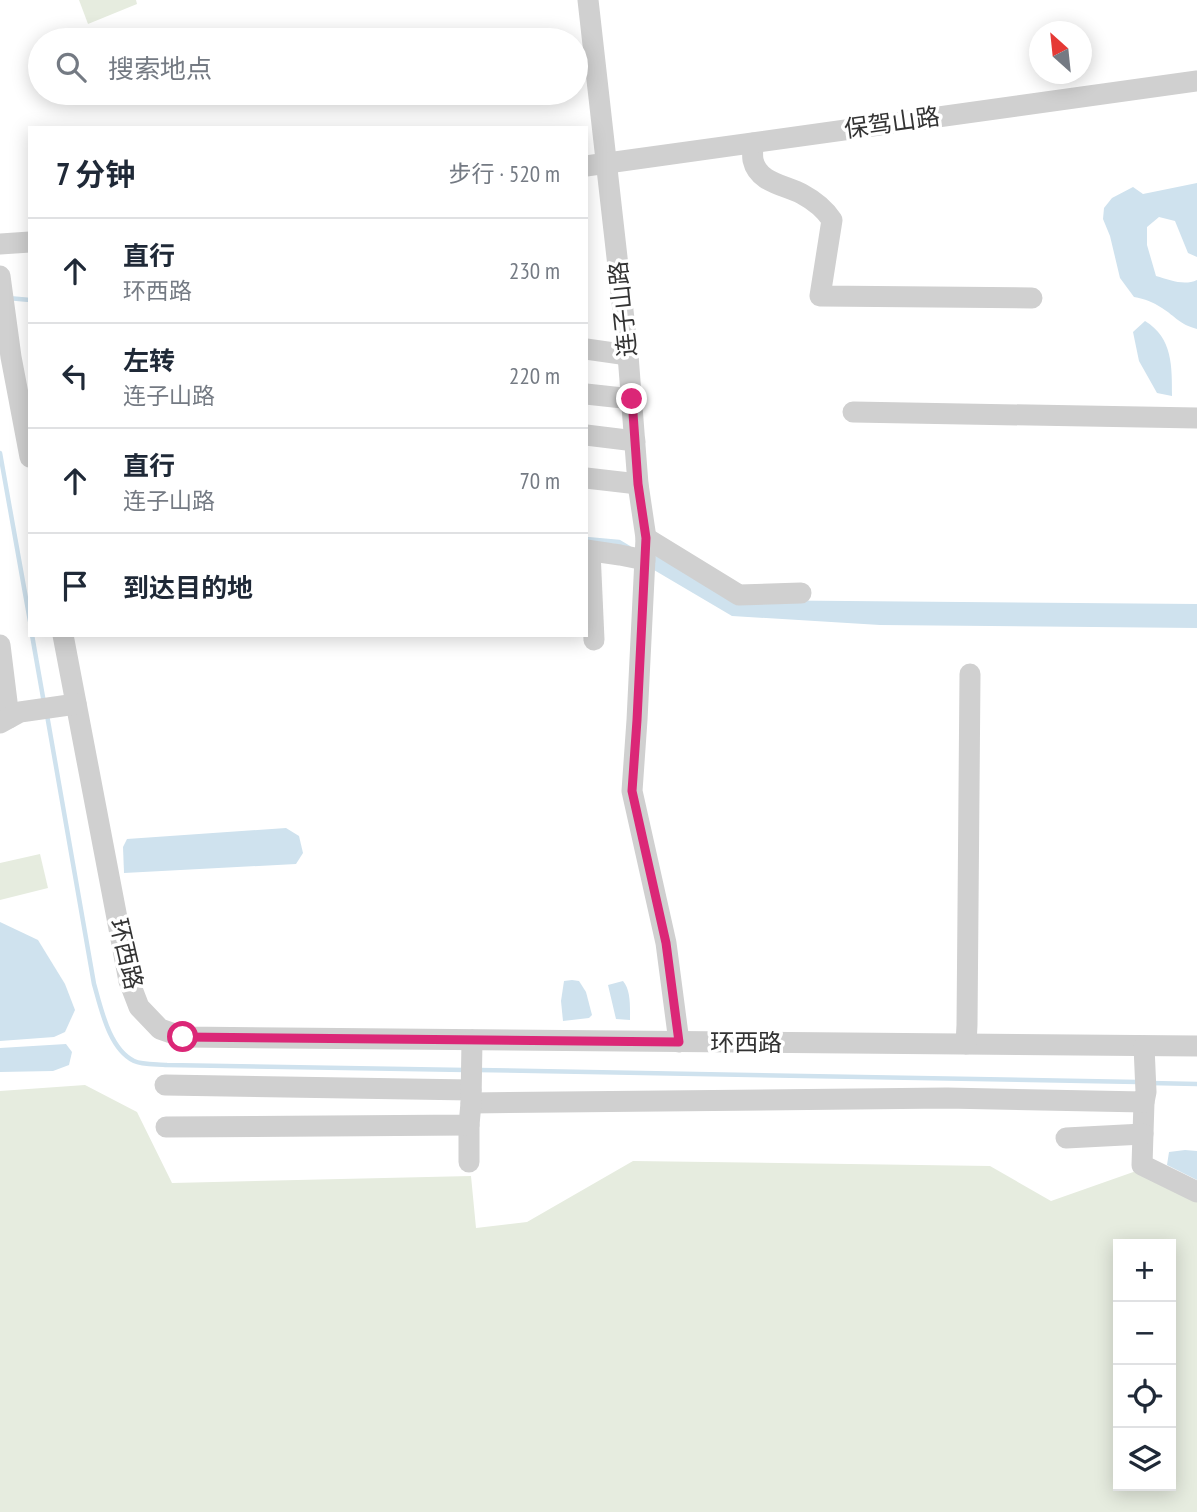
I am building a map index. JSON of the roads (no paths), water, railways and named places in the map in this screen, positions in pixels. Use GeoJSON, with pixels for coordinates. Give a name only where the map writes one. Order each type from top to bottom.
{"type":"FeatureCollection","features":[{"type":"Feature","properties":{"kind":"street","name":"连子山路"},"geometry":{"type":"LineString","coordinates":[[588,0],[596,165],[628,355],[638,484],[646,538],[645,560]]}},
{"type":"Feature","properties":{"kind":"street","name":"保驾山路"},"geometry":{"type":"LineString","coordinates":[[596,165],[1197,81]]}},
{"type":"Feature","properties":{"kind":"street"},"geometry":{"type":"LineString","coordinates":[[753,143],[754,161],[766,179],[803,194],[823,208],[832,220],[820,296],[1032,298]]}},
{"type":"Feature","properties":{"kind":"street"},"geometry":{"type":"LineString","coordinates":[[0,244],[28,242]]}},
{"type":"Feature","properties":{"kind":"street"},"geometry":{"type":"LineString","coordinates":[[2,290],[5,356],[28,449]]}},
{"type":"Feature","properties":{"kind":"street"},"geometry":{"type":"LineString","coordinates":[[588,349],[628,355]]}},
{"type":"Feature","properties":{"kind":"street"},"geometry":{"type":"LineString","coordinates":[[588,394],[632,399]]}},
{"type":"Feature","properties":{"kind":"street"},"geometry":{"type":"LineString","coordinates":[[853,412],[1197,418]]}},
{"type":"Feature","properties":{"kind":"street"},"geometry":{"type":"LineString","coordinates":[[588,435],[635,441]]}},
{"type":"Feature","properties":{"kind":"street"},"geometry":{"type":"LineString","coordinates":[[588,478],[638,484]]}},
{"type":"Feature","properties":{"kind":"street"},"geometry":{"type":"LineString","coordinates":[[646,538],[740,595],[801,593]]}},
{"type":"Feature","properties":{"kind":"street"},"geometry":{"type":"LineString","coordinates":[[594,640],[588,551],[645,560],[632,791],[666,943],[679,1042]]}},
{"type":"Feature","properties":{"kind":"street","name":"环西路"},"geometry":{"type":"LineString","coordinates":[[64,637],[129,981],[139,1007],[160,1029],[183,1037],[472,1075],[679,1042],[1197,1046]]}},
{"type":"Feature","properties":{"kind":"street"},"geometry":{"type":"LineString","coordinates":[[0,645],[10,718],[76,704]]}},
{"type":"Feature","properties":{"kind":"street"},"geometry":{"type":"LineString","coordinates":[[965,1044],[970,674]]}},
{"type":"Feature","properties":{"kind":"street"},"geometry":{"type":"LineString","coordinates":[[1144,1046],[1142,1165],[1197,1192]]}},
{"type":"Feature","properties":{"kind":"street"},"geometry":{"type":"LineString","coordinates":[[165,1086],[472,1075],[934,1098],[1145,1089]]}},
{"type":"Feature","properties":{"kind":"street"},"geometry":{"type":"LineString","coordinates":[[469,1162],[472,1075]]}},
{"type":"Feature","properties":{"kind":"street"},"geometry":{"type":"LineString","coordinates":[[166,1127],[469,1125]]}},
{"type":"Feature","properties":{"kind":"street"},"geometry":{"type":"LineString","coordinates":[[1066,1138],[1143,1134]]}},
{"type":"Feature","properties":{"kind":"water"},"geometry":{"type":"Polygon","coordinates":[[[1197,183],[1197,257],[1188,253],[1175,221],[1159,217],[1147,227],[1147,245],[1156,276],[1182,282],[1197,280],[1197,329],[1182,323],[1155,304],[1134,297],[1120,278],[1103,219],[1104,208],[1112,198],[1133,187],[1143,194],[1197,183]]]}},
{"type":"Feature","properties":{"kind":"water"},"geometry":{"type":"Polygon","coordinates":[[[1145,321],[1161,336],[1166,345],[1171,364],[1172,396],[1157,393],[1139,361],[1133,332],[1145,321]]]}},
{"type":"Feature","properties":{"kind":"water"},"geometry":{"type":"Polygon","coordinates":[[[655,542],[739,600],[1197,604],[1197,628],[880,625],[732,616],[654,570],[655,542]]]}},
{"type":"Feature","properties":{"kind":"water"},"geometry":{"type":"Polygon","coordinates":[[[286,828],[299,836],[303,853],[296,864],[124,873],[123,847],[127,839],[286,828]]]}},
{"type":"Feature","properties":{"kind":"water"},"geometry":{"type":"Polygon","coordinates":[[[0,922],[38,940],[65,984],[75,1010],[65,1032],[54,1037],[0,1041],[0,922]]]}},
{"type":"Feature","properties":{"kind":"water"},"geometry":{"type":"Polygon","coordinates":[[[564,981],[579,981],[586,992],[592,1015],[589,1018],[563,1021],[561,1001],[564,981]]]}},
{"type":"Feature","properties":{"kind":"water"},"geometry":{"type":"Polygon","coordinates":[[[623,981],[629,994],[630,1020],[616,1019],[608,985],[623,981]]]}},
{"type":"Feature","properties":{"kind":"water"},"geometry":{"type":"Polygon","coordinates":[[[66,1044],[72,1052],[69,1065],[53,1071],[0,1072],[0,1048],[66,1044]]]}},
{"type":"Feature","properties":{"kind":"water"},"geometry":{"type":"Polygon","coordinates":[[[1197,1151],[1197,1180],[1167,1165],[1169,1152],[1197,1151]]]}},
{"type":"Feature","properties":{"kind":"waterway"},"geometry":{"type":"LineString","coordinates":[[8,298],[28,300]]}},
{"type":"Feature","properties":{"kind":"waterway"},"geometry":{"type":"LineString","coordinates":[[0,453],[28,610]]}},
{"type":"Feature","properties":{"kind":"waterway"},"geometry":{"type":"LineString","coordinates":[[588,539],[619,542],[629,548]]}},
{"type":"Feature","properties":{"kind":"waterway"},"geometry":{"type":"LineString","coordinates":[[32,637],[44,703]]}},
{"type":"Feature","properties":{"kind":"waterway"},"geometry":{"type":"LineString","coordinates":[[47,715],[94,984],[107,1027],[125,1055],[145,1064],[167,1065],[466,1070]]}},
{"type":"Feature","properties":{"kind":"waterway"},"geometry":{"type":"LineString","coordinates":[[478,1070],[1138,1082]]}},
{"type":"Feature","properties":{"kind":"waterway"},"geometry":{"type":"LineString","coordinates":[[1150,1083],[1197,1084]]}}]}
